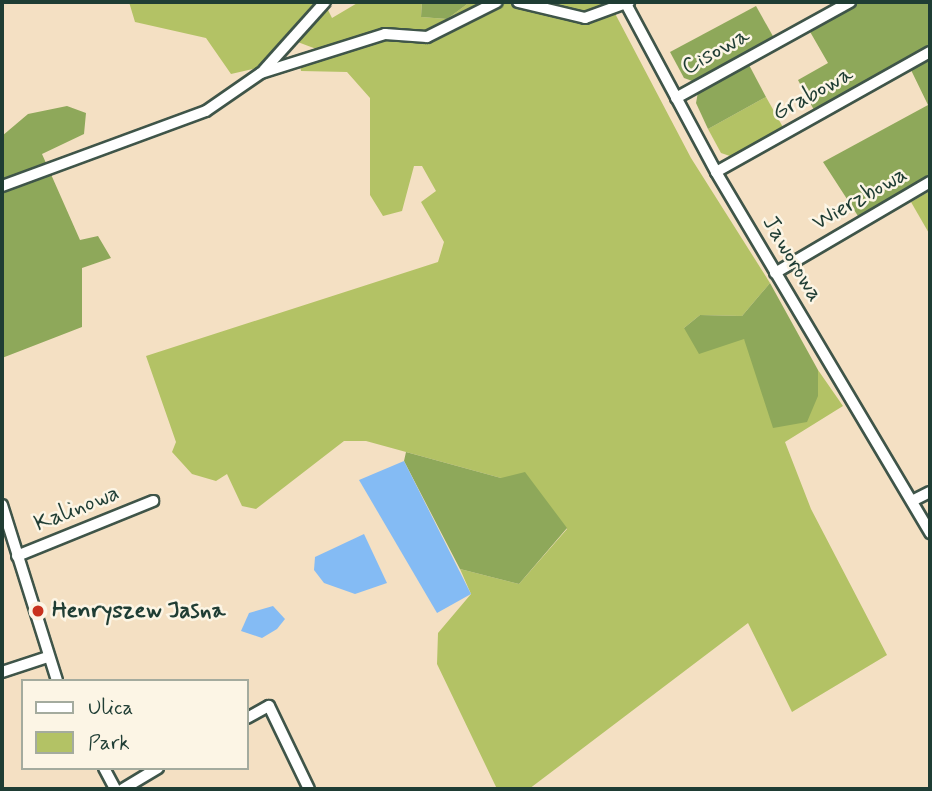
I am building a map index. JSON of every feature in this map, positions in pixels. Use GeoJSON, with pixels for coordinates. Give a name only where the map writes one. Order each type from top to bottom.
{"type":"FeatureCollection","features":[{"type":"Feature","properties":{"kind":"street"},"geometry":{"type":"LineString","coordinates":[[2,186],[206,111],[261,73],[326,2]]}},
{"type":"Feature","properties":{"kind":"street"},"geometry":{"type":"LineString","coordinates":[[261,73],[385,34],[427,37],[497,2]]}},
{"type":"Feature","properties":{"kind":"street"},"geometry":{"type":"LineString","coordinates":[[518,2],[585,18],[626,2]]}},
{"type":"Feature","properties":{"kind":"street","name":"Jaworowa"},"geometry":{"type":"LineString","coordinates":[[626,2],[716,172],[930,533]]}},
{"type":"Feature","properties":{"kind":"street","name":"Cisowa"},"geometry":{"type":"LineString","coordinates":[[676,98],[850,2]]}},
{"type":"Feature","properties":{"kind":"street","name":"Grabowa"},"geometry":{"type":"LineString","coordinates":[[716,172],[930,52]]}},
{"type":"Feature","properties":{"kind":"street","name":"Wierzbowa"},"geometry":{"type":"LineString","coordinates":[[775,273],[930,183]]}},
{"type":"Feature","properties":{"kind":"street"},"geometry":{"type":"LineString","coordinates":[[912,501],[930,492]]}},
{"type":"Feature","properties":{"kind":"street","name":"Kalinowa"},"geometry":{"type":"LineString","coordinates":[[17,556],[153,501]]}},
{"type":"Feature","properties":{"kind":"street"},"geometry":{"type":"LineString","coordinates":[[2,505],[56,679]]}},
{"type":"Feature","properties":{"kind":"street"},"geometry":{"type":"LineString","coordinates":[[2,672],[48,657]]}},
{"type":"Feature","properties":{"kind":"street"},"geometry":{"type":"LineString","coordinates":[[248,717],[269,706],[309,789]]}},
{"type":"Feature","properties":{"kind":"street"},"geometry":{"type":"LineString","coordinates":[[105,770],[115,789]]}},
{"type":"Feature","properties":{"kind":"street"},"geometry":{"type":"LineString","coordinates":[[123,789],[155,770]]}},
{"type":"Feature","properties":{"kind":"green space"},"geometry":{"type":"Polygon","coordinates":[[[129,2],[324,2],[332,18],[359,2],[422,2],[421,17],[447,19],[470,2],[609,2],[691,158],[770,283],[742,316],[700,315],[684,328],[744,339],[818,396],[818,370],[843,406],[785,442],[811,509],[887,655],[792,712],[748,623],[529,789],[497,789],[437,664],[438,633],[471,594],[460,569],[519,584],[567,529],[552,510],[501,478],[366,441],[344,441],[256,509],[242,506],[227,474],[216,481],[192,474],[172,452],[176,442],[146,356],[438,262],[444,242],[421,202],[436,191],[422,166],[414,166],[402,211],[383,216],[370,195],[370,98],[347,72],[301,71],[300,64],[319,50],[295,41],[257,68],[231,74],[206,38],[135,22],[129,2]]]}},
{"type":"Feature","properties":{"kind":"green space"},"geometry":{"type":"Polygon","coordinates":[[[422,2],[470,2],[447,19],[421,17],[422,2]]]}},
{"type":"Feature","properties":{"kind":"green space"},"geometry":{"type":"Polygon","coordinates":[[[860,2],[930,2],[930,49],[815,112],[798,80],[828,63],[809,30],[860,2]]]}},
{"type":"Feature","properties":{"kind":"green space"},"geometry":{"type":"Polygon","coordinates":[[[756,6],[774,38],[695,82],[684,78],[670,52],[756,6]]]}},
{"type":"Feature","properties":{"kind":"green space"},"geometry":{"type":"Polygon","coordinates":[[[930,60],[930,175],[858,216],[823,162],[928,105],[911,70],[930,60]]]}},
{"type":"Feature","properties":{"kind":"green space"},"geometry":{"type":"Polygon","coordinates":[[[748,63],[766,97],[708,129],[696,103],[698,92],[748,63]]]}},
{"type":"Feature","properties":{"kind":"green space"},"geometry":{"type":"Polygon","coordinates":[[[766,97],[784,129],[733,157],[721,153],[708,129],[766,97]]]}},
{"type":"Feature","properties":{"kind":"green space"},"geometry":{"type":"Polygon","coordinates":[[[67,106],[86,113],[84,134],[42,154],[80,240],[98,236],[111,258],[82,268],[82,327],[2,358],[2,136],[28,114],[67,106]]]}},
{"type":"Feature","properties":{"kind":"green space"},"geometry":{"type":"Polygon","coordinates":[[[930,191],[930,235],[911,202],[930,191]]]}},
{"type":"Feature","properties":{"kind":"green space"},"geometry":{"type":"Polygon","coordinates":[[[770,283],[818,370],[818,396],[807,422],[773,428],[744,339],[699,354],[684,328],[700,315],[742,316],[770,283]]]}},
{"type":"Feature","properties":{"kind":"green space"},"geometry":{"type":"Polygon","coordinates":[[[406,452],[501,478],[525,472],[567,528],[519,584],[460,569],[404,461],[406,452]]]}},
{"type":"Feature","properties":{"kind":"water"},"geometry":{"type":"Polygon","coordinates":[[[404,461],[471,594],[437,613],[359,480],[404,461]]]}},
{"type":"Feature","properties":{"kind":"water"},"geometry":{"type":"Polygon","coordinates":[[[364,534],[387,583],[355,594],[324,583],[314,570],[315,557],[364,534]]]}},
{"type":"Feature","properties":{"kind":"water"},"geometry":{"type":"Polygon","coordinates":[[[273,606],[285,619],[277,629],[262,638],[241,631],[249,613],[273,606]]]}},
{"type":"Feature","properties":{"kind":"place","name":"Henryszew Jasna"},"geometry":{"type":"Point","coordinates":[38,611]}}]}
